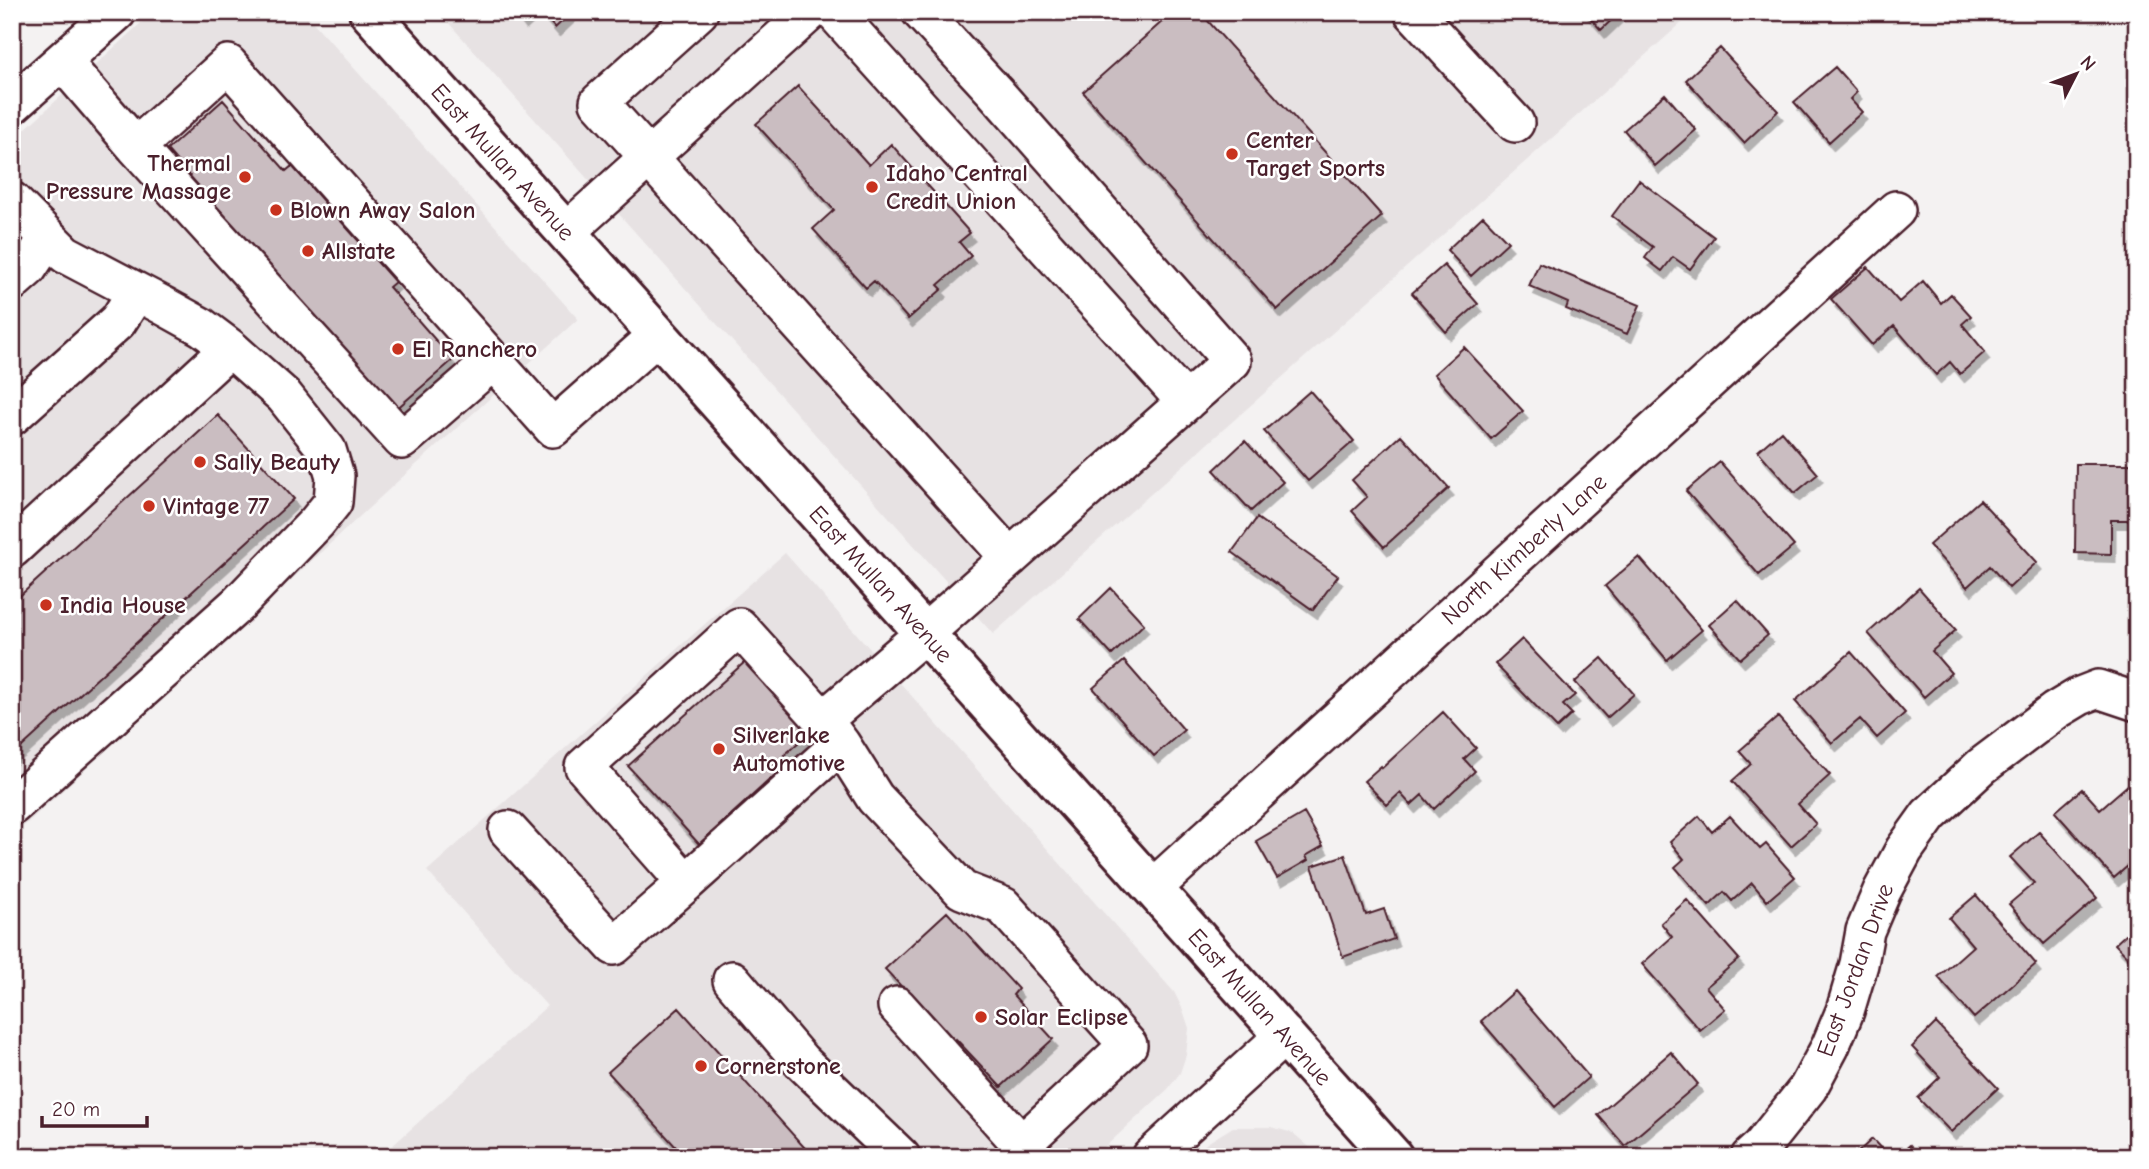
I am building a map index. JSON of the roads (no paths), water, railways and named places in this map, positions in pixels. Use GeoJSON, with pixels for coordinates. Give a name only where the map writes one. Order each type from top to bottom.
{"type":"FeatureCollection","features":[{"type":"Feature","properties":{"kind":"main road","name":"East Mullan Avenue"},"geometry":{"type":"LineString","coordinates":[[369,12],[1393,1157]]}},
{"type":"Feature","properties":{"kind":"street"},"geometry":{"type":"LineString","coordinates":[[12,105],[117,12]]}},
{"type":"Feature","properties":{"kind":"street"},"geometry":{"type":"LineString","coordinates":[[699,12],[599,102],[1010,558]]}},
{"type":"Feature","properties":{"kind":"street"},"geometry":{"type":"LineString","coordinates":[[834,12],[1185,402]]}},
{"type":"Feature","properties":{"kind":"street"},"geometry":{"type":"LineString","coordinates":[[508,830],[614,946],[686,883],[925,633],[1232,361],[921,12]]}},
{"type":"Feature","properties":{"kind":"street"},"geometry":{"type":"LineString","coordinates":[[1413,12],[1515,123]]}},
{"type":"Feature","properties":{"kind":"street"},"geometry":{"type":"LineString","coordinates":[[566,232],[648,158],[789,19]]}},
{"type":"Feature","properties":{"kind":"street"},"geometry":{"type":"LineString","coordinates":[[62,61],[136,147],[402,440],[493,361]]}},
{"type":"Feature","properties":{"kind":"street"},"geometry":{"type":"LineString","coordinates":[[136,147],[228,64],[553,428],[659,335]]}},
{"type":"Feature","properties":{"kind":"street"},"geometry":{"type":"LineString","coordinates":[[12,201],[65,254],[202,327],[230,348],[284,396],[327,450],[335,476],[333,502],[238,604],[12,806]]}},
{"type":"Feature","properties":{"kind":"street","name":"North Kimberly Lane"},"geometry":{"type":"LineString","coordinates":[[1153,888],[1896,210]]}},
{"type":"Feature","properties":{"kind":"street"},"geometry":{"type":"LineString","coordinates":[[12,282],[28,268],[48,238]]}},
{"type":"Feature","properties":{"kind":"street"},"geometry":{"type":"LineString","coordinates":[[12,416],[118,321],[136,293]]}},
{"type":"Feature","properties":{"kind":"street"},"geometry":{"type":"LineString","coordinates":[[12,549],[230,348]]}},
{"type":"Feature","properties":{"kind":"street"},"geometry":{"type":"LineString","coordinates":[[686,883],[584,767],[739,627],[832,732],[875,798],[962,890],[1003,906],[1128,1045],[1028,1151],[897,1006]]}},
{"type":"Feature","properties":{"kind":"street","name":"East Jordan Drive"},"geometry":{"type":"LineString","coordinates":[[1750,1157],[1808,1087],[1819,1067],[1845,1012],[1865,931],[1882,891],[1904,850],[1929,814],[1982,766],[2055,711],[2080,696],[2098,689],[2137,702]]}},
{"type":"Feature","properties":{"kind":"street"},"geometry":{"type":"LineString","coordinates":[[732,981],[801,1061],[901,1157]]}},
{"type":"Feature","properties":{"kind":"street"},"geometry":{"type":"LineString","coordinates":[[1151,1157],[1285,1035]]}},
{"type":"Feature","properties":{"kind":"place","name":"Center Target Sports"},"geometry":{"type":"Point","coordinates":[1232,154]}},
{"type":"Feature","properties":{"kind":"place","name":"Thermal Pressure Massage"},"geometry":{"type":"Point","coordinates":[245,177]}},
{"type":"Feature","properties":{"kind":"place","name":"Idaho Central Credit Union"},"geometry":{"type":"Point","coordinates":[872,187]}},
{"type":"Feature","properties":{"kind":"place","name":"Blown Away Salon"},"geometry":{"type":"Point","coordinates":[276,210]}},
{"type":"Feature","properties":{"kind":"place","name":"Allstate"},"geometry":{"type":"Point","coordinates":[308,251]}},
{"type":"Feature","properties":{"kind":"place","name":"El Ranchero"},"geometry":{"type":"Point","coordinates":[398,349]}},
{"type":"Feature","properties":{"kind":"place","name":"Sally Beauty"},"geometry":{"type":"Point","coordinates":[200,462]}},
{"type":"Feature","properties":{"kind":"place","name":"Vintage 77"},"geometry":{"type":"Point","coordinates":[149,506]}},
{"type":"Feature","properties":{"kind":"place","name":"India House"},"geometry":{"type":"Point","coordinates":[46,605]}},
{"type":"Feature","properties":{"kind":"place","name":"Silverlake Automotive"},"geometry":{"type":"Point","coordinates":[719,749]}},
{"type":"Feature","properties":{"kind":"place","name":"Solar Eclipse"},"geometry":{"type":"Point","coordinates":[981,1017]}},
{"type":"Feature","properties":{"kind":"place","name":"Cornerstone"},"geometry":{"type":"Point","coordinates":[701,1066]}}]}
